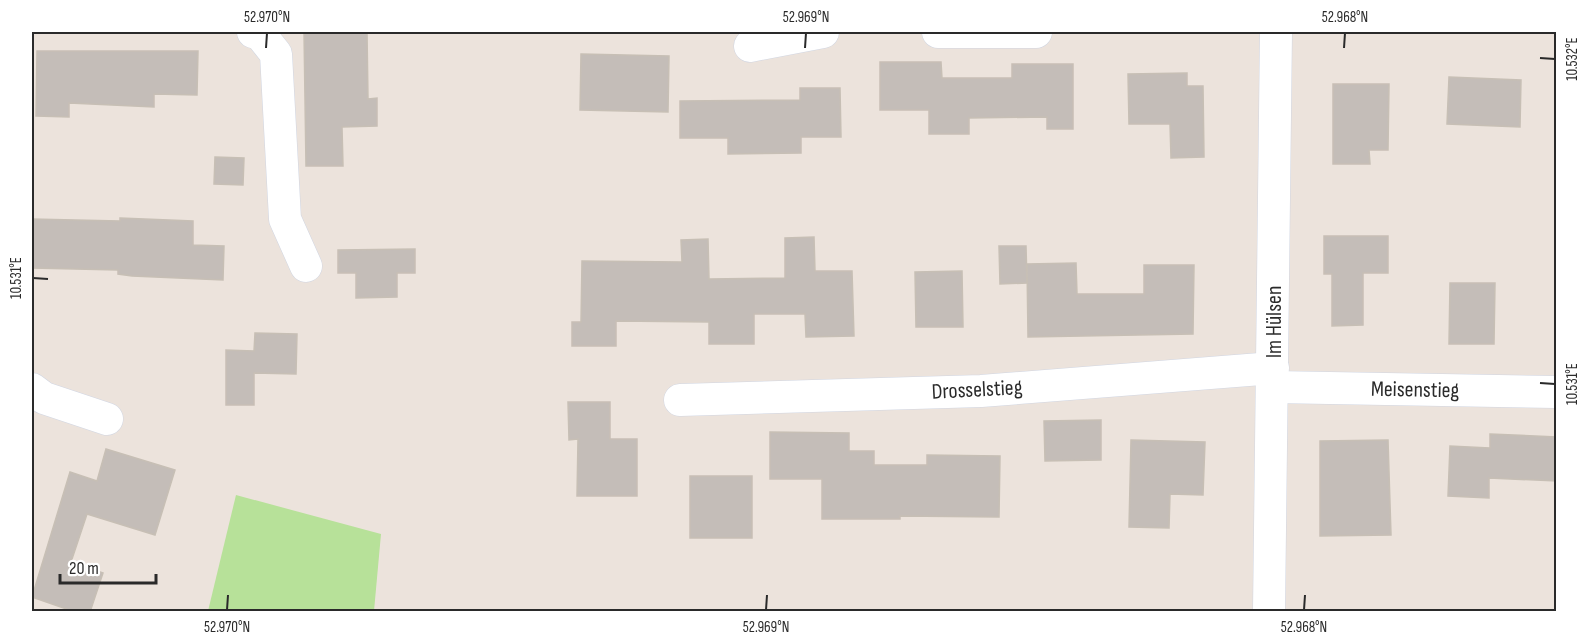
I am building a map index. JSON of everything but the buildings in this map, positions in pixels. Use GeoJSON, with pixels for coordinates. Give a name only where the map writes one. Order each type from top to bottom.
{"type":"FeatureCollection","features":[{"type":"Feature","properties":{"kind":"street"},"geometry":{"type":"LineString","coordinates":[[253,32],[260,34],[276,54],[285,219],[306,266]]}},
{"type":"Feature","properties":{"kind":"street"},"geometry":{"type":"LineString","coordinates":[[750,46],[823,32]]}},
{"type":"Feature","properties":{"kind":"street"},"geometry":{"type":"LineString","coordinates":[[938,32],[1036,32]]}},
{"type":"Feature","properties":{"kind":"street","name":"Im Hülsen"},"geometry":{"type":"LineString","coordinates":[[1269,612],[1276,32]]}},
{"type":"Feature","properties":{"kind":"street","name":"Meisenstieg"},"geometry":{"type":"LineString","coordinates":[[1273,378],[1557,392]]}},
{"type":"Feature","properties":{"kind":"street","name":"Drosselstieg"},"geometry":{"type":"LineString","coordinates":[[680,400],[981,391],[1273,378]]}},
{"type":"Feature","properties":{"kind":"street"},"geometry":{"type":"LineString","coordinates":[[32,389],[44,398],[107,419]]}},
{"type":"Feature","properties":{"kind":"green space"},"geometry":{"type":"Polygon","coordinates":[[[236,495],[381,534],[374,611],[208,611],[236,495]]]}}]}
